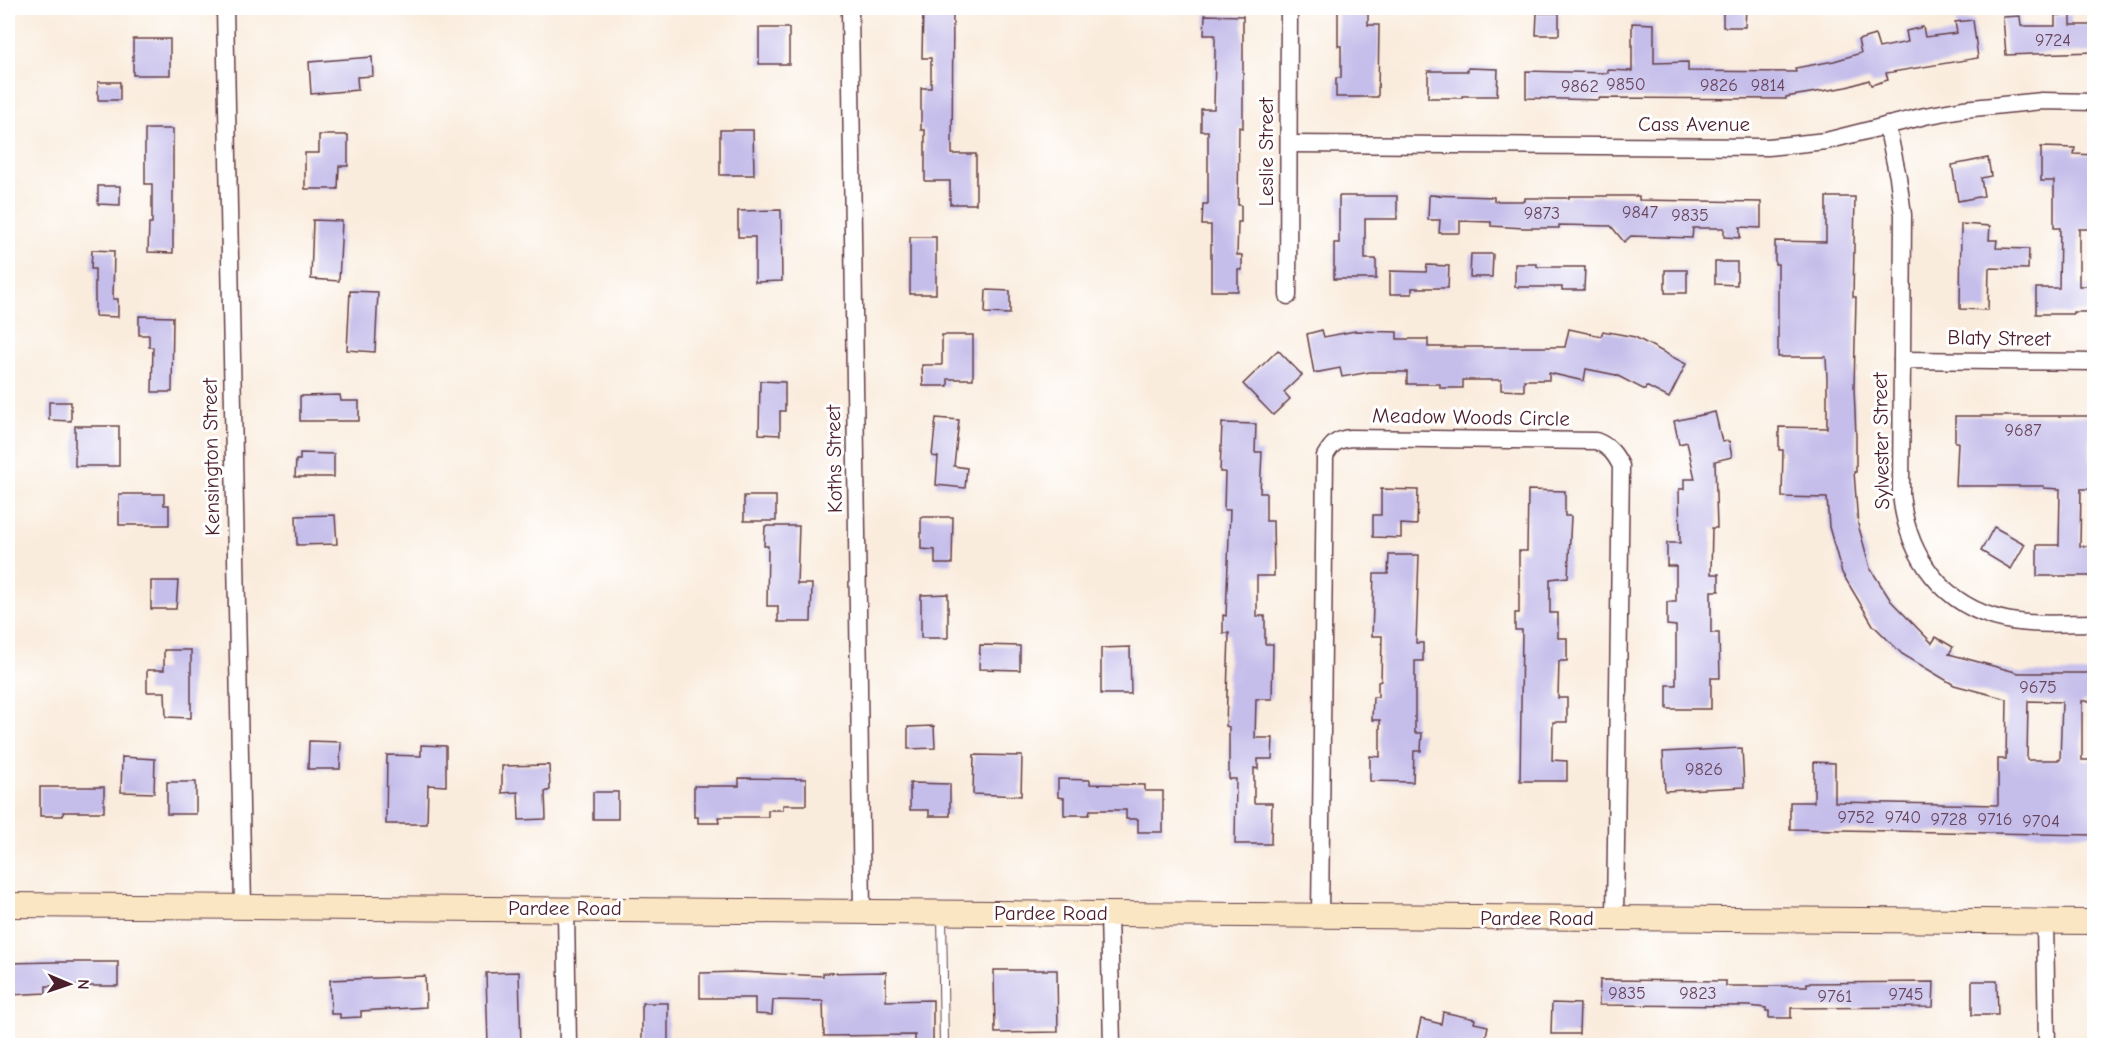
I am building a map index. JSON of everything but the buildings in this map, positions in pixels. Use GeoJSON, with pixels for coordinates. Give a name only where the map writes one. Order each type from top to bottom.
{"type":"FeatureCollection","features":[{"type":"Feature","properties":{"kind":"main road","name":"Pardee Road"},"geometry":{"type":"LineString","coordinates":[[8,905],[2094,922]]}},
{"type":"Feature","properties":{"kind":"street","name":"Kensington Street"},"geometry":{"type":"LineString","coordinates":[[225,8],[243,906]]}},
{"type":"Feature","properties":{"kind":"street","name":"Koths Street"},"geometry":{"type":"LineString","coordinates":[[850,8],[862,911]]}},
{"type":"Feature","properties":{"kind":"street","name":"Leslie Street"},"geometry":{"type":"LineString","coordinates":[[1288,296],[1289,8]]}},
{"type":"Feature","properties":{"kind":"street","name":"Cass Avenue"},"geometry":{"type":"LineString","coordinates":[[1289,144],[1768,147],[1826,141],[1887,125],[1964,109],[2042,101],[2094,102]]}},
{"type":"Feature","properties":{"kind":"street","name":"Sylvester Street"},"geometry":{"type":"LineString","coordinates":[[1887,125],[1903,215],[1901,494],[1909,535],[1922,562],[1940,585],[1964,603],[1990,616],[2031,622],[2094,623]]}},
{"type":"Feature","properties":{"kind":"street","name":"Blaty Street"},"geometry":{"type":"LineString","coordinates":[[1902,360],[2094,362]]}},
{"type":"Feature","properties":{"kind":"street","name":"Meadow Woods Circle"},"geometry":{"type":"LineString","coordinates":[[1320,917],[1325,456],[1331,445],[1340,439],[1350,438],[1596,441],[1606,445],[1617,458],[1621,466],[1615,918]]}},
{"type":"Feature","properties":{"kind":"street"},"geometry":{"type":"LineString","coordinates":[[566,909],[568,1046]]}},
{"type":"Feature","properties":{"kind":"street"},"geometry":{"type":"LineString","coordinates":[[1109,913],[1112,1046]]}},
{"type":"Feature","properties":{"kind":"street"},"geometry":{"type":"LineString","coordinates":[[2045,922],[2047,1046]]}},
{"type":"Feature","properties":{"kind":"lane"},"geometry":{"type":"LineString","coordinates":[[942,912],[944,1046]]}}]}
